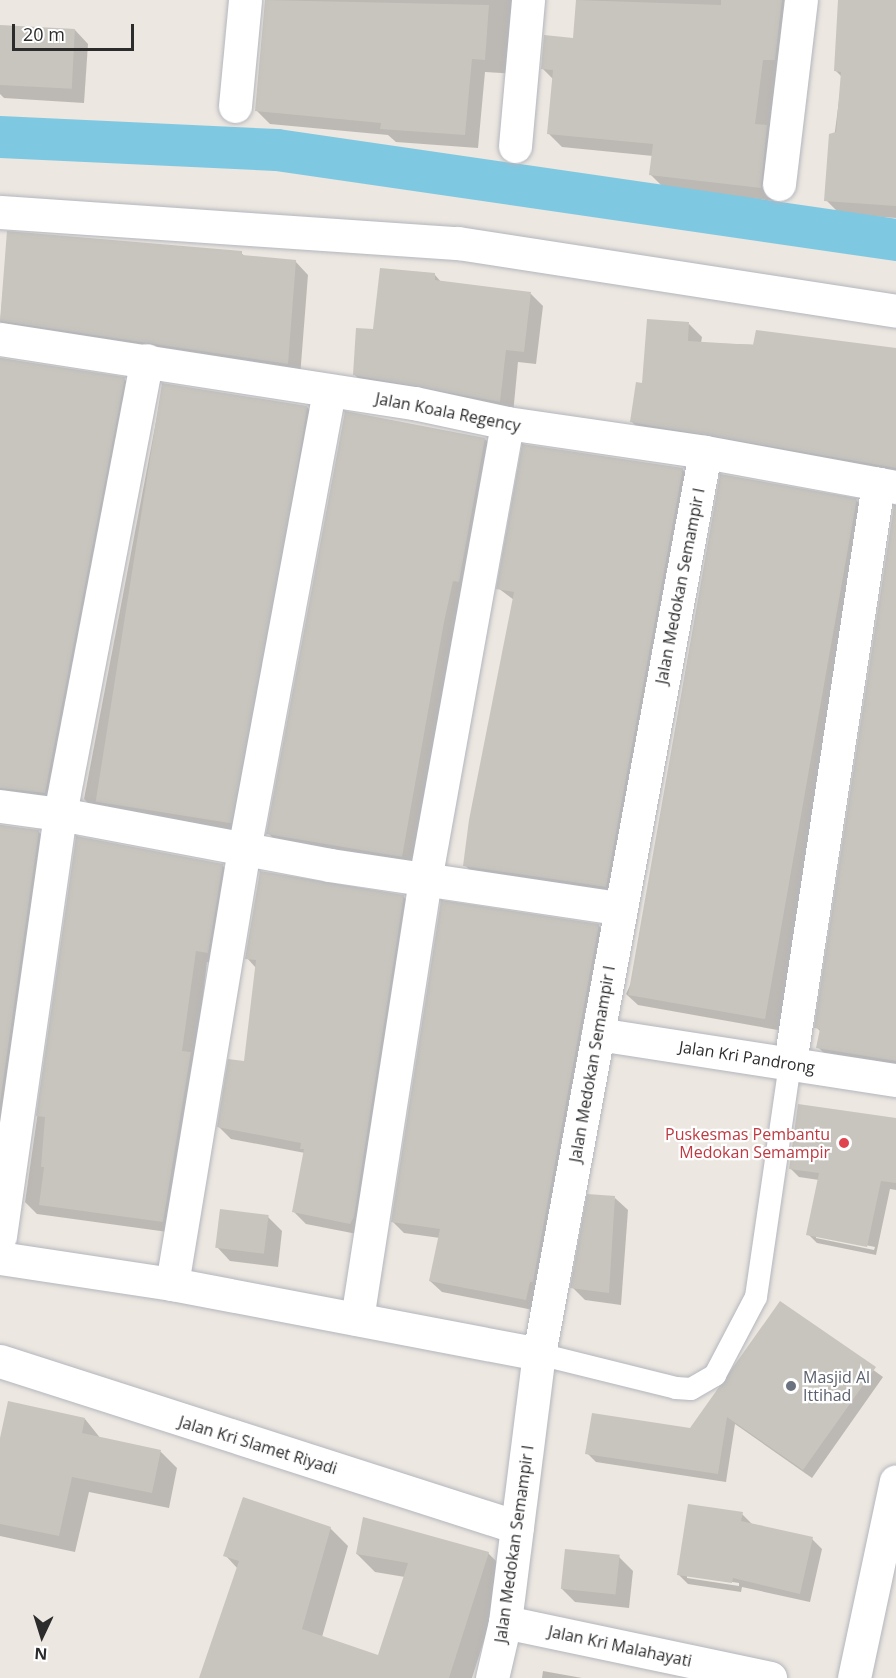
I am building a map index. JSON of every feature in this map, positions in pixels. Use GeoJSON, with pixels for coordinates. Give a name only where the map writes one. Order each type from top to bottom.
{"type":"FeatureCollection","features":[{"type":"Feature","properties":{"kind":"street"},"geometry":{"type":"LineString","coordinates":[[235,106],[245,0]]}},
{"type":"Feature","properties":{"kind":"street"},"geometry":{"type":"LineString","coordinates":[[515,146],[528,0]]}},
{"type":"Feature","properties":{"kind":"street"},"geometry":{"type":"LineString","coordinates":[[779,184],[801,0]]}},
{"type":"Feature","properties":{"kind":"street"},"geometry":{"type":"LineString","coordinates":[[0,212],[458,243],[896,311]]}},
{"type":"Feature","properties":{"kind":"street","name":"Jalan Koala Regency"},"geometry":{"type":"LineString","coordinates":[[0,339],[147,360],[329,392],[414,403],[507,423],[705,452],[887,485]]}},
{"type":"Feature","properties":{"kind":"street"},"geometry":{"type":"LineString","coordinates":[[0,1236],[60,814],[147,360]]}},
{"type":"Feature","properties":{"kind":"street"},"geometry":{"type":"LineString","coordinates":[[172,1284],[244,850],[329,392]]}},
{"type":"Feature","properties":{"kind":"street"},"geometry":{"type":"LineString","coordinates":[[357,1319],[425,880],[507,423]]}},
{"type":"Feature","properties":{"kind":"street","name":"Jalan Medokan Semampir I"},"geometry":{"type":"LineString","coordinates":[[492,1678],[505,1622],[539,1354],[705,452]]}},
{"type":"Feature","properties":{"kind":"street"},"geometry":{"type":"LineString","coordinates":[[790,1063],[887,485]]}},
{"type":"Feature","properties":{"kind":"street"},"geometry":{"type":"LineString","coordinates":[[0,806],[60,814],[244,850],[425,880],[620,908]]}},
{"type":"Feature","properties":{"kind":"street","name":"Jalan Kri Pandrong"},"geometry":{"type":"LineString","coordinates":[[598,1034],[896,1080]]}},
{"type":"Feature","properties":{"kind":"street"},"geometry":{"type":"LineString","coordinates":[[0,1258],[172,1284],[539,1354]]}},
{"type":"Feature","properties":{"kind":"street","name":"Jalan Kri Slamet Riyadi"},"geometry":{"type":"LineString","coordinates":[[0,1360],[517,1527]]}},
{"type":"Feature","properties":{"kind":"street"},"geometry":{"type":"LineString","coordinates":[[854,1678],[896,1481]]}},
{"type":"Feature","properties":{"kind":"street","name":"Jalan Kri Malahayati"},"geometry":{"type":"LineString","coordinates":[[505,1622],[770,1678]]}},
{"type":"Feature","properties":{"kind":"lane"},"geometry":{"type":"LineString","coordinates":[[539,1354],[676,1388],[691,1389],[715,1376],[756,1297],[790,1063]]}},
{"type":"Feature","properties":{"kind":"building"},"geometry":{"type":"Polygon","coordinates":[[[265,0],[489,5],[485,60],[472,59],[465,135],[380,129],[381,123],[255,111],[265,0]]]}},
{"type":"Feature","properties":{"kind":"building"},"geometry":{"type":"Polygon","coordinates":[[[576,0],[721,5],[721,0],[782,0],[775,60],[763,60],[755,124],[767,125],[761,188],[649,175],[653,144],[547,134],[553,70],[541,69],[544,35],[573,38],[576,0]]]}},
{"type":"Feature","properties":{"kind":"building"},"geometry":{"type":"Polygon","coordinates":[[[838,0],[896,0],[896,206],[824,201],[829,134],[836,132],[841,72],[834,71],[838,0]]]}},
{"type":"Feature","properties":{"kind":"building"},"geometry":{"type":"Polygon","coordinates":[[[0,25],[75,29],[72,89],[0,85],[0,25]]]}},
{"type":"Feature","properties":{"kind":"building"},"geometry":{"type":"Polygon","coordinates":[[[7,231],[242,251],[242,255],[296,260],[288,364],[0,321],[7,231]]]}},
{"type":"Feature","properties":{"kind":"building"},"geometry":{"type":"Polygon","coordinates":[[[380,268],[435,273],[435,280],[531,292],[524,352],[506,350],[500,402],[353,375],[356,328],[373,329],[380,268]]]}},
{"type":"Feature","properties":{"kind":"building"},"geometry":{"type":"Polygon","coordinates":[[[647,319],[689,322],[688,341],[753,345],[756,330],[896,348],[896,468],[630,422],[636,382],[642,383],[647,319]]]}},
{"type":"Feature","properties":{"kind":"building"},"geometry":{"type":"Polygon","coordinates":[[[0,358],[125,377],[45,793],[0,788],[0,358]]]}},
{"type":"Feature","properties":{"kind":"building"},"geometry":{"type":"Polygon","coordinates":[[[162,383],[307,406],[241,825],[96,802],[162,383]]]}},
{"type":"Feature","properties":{"kind":"building"},"geometry":{"type":"Polygon","coordinates":[[[345,411],[485,438],[459,582],[453,581],[444,622],[402,857],[266,834],[345,411]]]}},
{"type":"Feature","properties":{"kind":"building"},"geometry":{"type":"Polygon","coordinates":[[[522,444],[683,468],[606,887],[463,866],[469,820],[514,592],[496,589],[522,444]]]}},
{"type":"Feature","properties":{"kind":"building"},"geometry":{"type":"Polygon","coordinates":[[[720,474],[857,498],[765,1019],[628,995],[720,474]]]}},
{"type":"Feature","properties":{"kind":"building"},"geometry":{"type":"Polygon","coordinates":[[[894,505],[896,505],[896,1061],[816,1048],[820,1029],[814,1028],[894,505]]]}},
{"type":"Feature","properties":{"kind":"building"},"geometry":{"type":"Polygon","coordinates":[[[0,825],[39,830],[0,1103],[0,825]]]}},
{"type":"Feature","properties":{"kind":"building"},"geometry":{"type":"Polygon","coordinates":[[[76,836],[223,864],[208,953],[196,951],[182,1051],[191,1052],[163,1222],[39,1205],[44,1167],[41,1167],[45,1117],[36,1116],[76,836]]]}},
{"type":"Feature","properties":{"kind":"building"},"geometry":{"type":"Polygon","coordinates":[[[260,871],[404,895],[354,1217],[350,1224],[292,1212],[304,1149],[300,1149],[301,1143],[217,1127],[228,1059],[244,1061],[256,960],[245,959],[260,871]]]}},
{"type":"Feature","properties":{"kind":"building"},"geometry":{"type":"Polygon","coordinates":[[[441,900],[599,924],[533,1282],[530,1282],[526,1300],[429,1281],[440,1229],[391,1222],[441,900]]]}},
{"type":"Feature","properties":{"kind":"building","name":"Puskesmas Pembantu Medokan Semampir"},"geometry":{"type":"Polygon","coordinates":[[[798,1104],[896,1118],[896,1183],[881,1181],[867,1247],[806,1235],[819,1173],[789,1169],[798,1104]]]}},
{"type":"Feature","properties":{"kind":"building"},"geometry":{"type":"Polygon","coordinates":[[[587,1194],[615,1196],[609,1293],[570,1288],[587,1194]]]}},
{"type":"Feature","properties":{"kind":"building"},"geometry":{"type":"Polygon","coordinates":[[[220,1209],[269,1215],[264,1254],[215,1248],[220,1209]]]}},
{"type":"Feature","properties":{"kind":"building","name":"Masjid Al Ittihad"},"geometry":{"type":"Polygon","coordinates":[[[780,1301],[876,1367],[803,1470],[727,1417],[718,1474],[585,1454],[592,1413],[690,1428],[780,1301]]]}},
{"type":"Feature","properties":{"kind":"building"},"geometry":{"type":"Polygon","coordinates":[[[8,1401],[85,1418],[82,1433],[161,1450],[152,1493],[72,1477],[59,1536],[0,1524],[0,1438],[8,1401]]]}},
{"type":"Feature","properties":{"kind":"building"},"geometry":{"type":"Polygon","coordinates":[[[243,1497],[331,1527],[302,1629],[378,1655],[408,1563],[356,1554],[363,1517],[489,1552],[449,1678],[199,1678],[239,1561],[223,1556],[243,1497]]]}},
{"type":"Feature","properties":{"kind":"building"},"geometry":{"type":"Polygon","coordinates":[[[688,1504],[743,1512],[741,1521],[813,1537],[800,1594],[733,1578],[732,1583],[677,1575],[688,1504]]]}},
{"type":"Feature","properties":{"kind":"building"},"geometry":{"type":"Polygon","coordinates":[[[565,1549],[620,1555],[616,1595],[561,1589],[565,1549]]]}},
{"type":"Feature","properties":{"kind":"waterway"},"geometry":{"type":"LineString","coordinates":[[0,137],[277,150],[896,240]]}},
{"type":"Feature","properties":{"kind":"place","name":"Puskesmas Pembantu Medokan Semampir"},"geometry":{"type":"Point","coordinates":[844,1143]}},
{"type":"Feature","properties":{"kind":"place","name":"Masjid Al Ittihad"},"geometry":{"type":"Point","coordinates":[791,1386]}}]}
